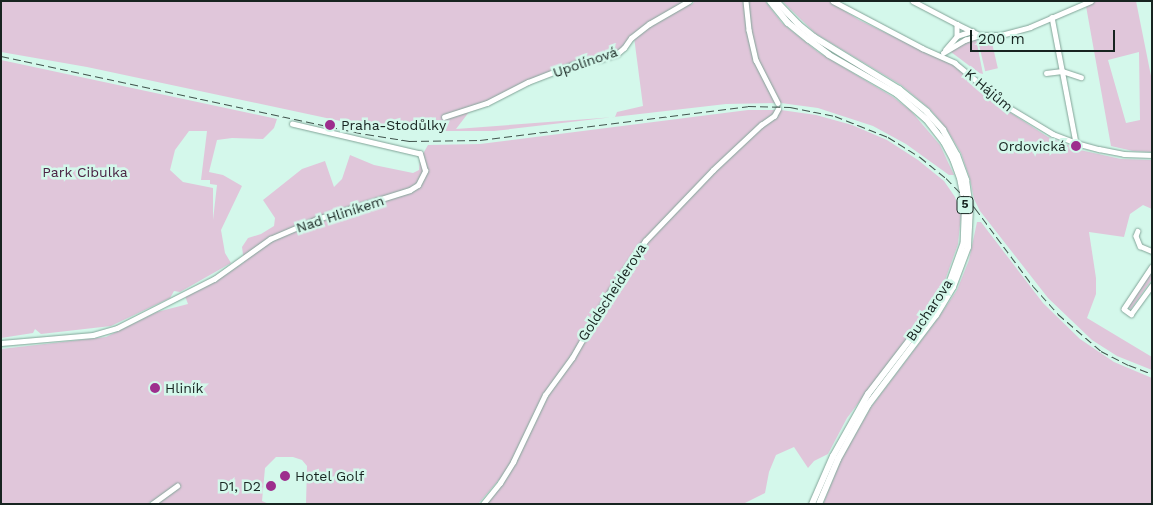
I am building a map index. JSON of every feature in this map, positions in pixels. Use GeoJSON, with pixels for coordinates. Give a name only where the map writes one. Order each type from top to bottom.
{"type":"FeatureCollection","features":[{"type":"Feature","properties":{"kind":"main road","name":"Bucharova"},"geometry":{"type":"LineString","coordinates":[[770,1],[788,23],[817,46],[897,94],[917,110],[944,142],[953,159],[964,193],[964,242],[949,284],[926,319],[868,394],[812,504]]}},
{"type":"Feature","properties":{"kind":"main road","name":"Bucharova"},"geometry":{"type":"LineString","coordinates":[[776,1],[798,24],[818,40],[899,89],[927,112],[943,130],[957,155],[969,193],[970,238],[963,265],[953,288],[936,315],[868,405],[835,458]]}},
{"type":"Feature","properties":{"kind":"main road","name":"Bucharova"},"geometry":{"type":"LineString","coordinates":[[819,504],[827,474]]}},
{"type":"Feature","properties":{"kind":"street","name":"Upolínová"},"geometry":{"type":"LineString","coordinates":[[444,117],[487,103],[528,82],[577,63],[602,59],[617,54],[631,38],[649,24],[689,1]]}},
{"type":"Feature","properties":{"kind":"street"},"geometry":{"type":"LineString","coordinates":[[746,1],[749,30],[756,60],[778,103]]}},
{"type":"Feature","properties":{"kind":"street","name":"K Hájům"},"geometry":{"type":"LineString","coordinates":[[833,1],[922,48],[942,54],[1031,123],[1076,143],[1124,154],[1152,155]]}},
{"type":"Feature","properties":{"kind":"street"},"geometry":{"type":"LineString","coordinates":[[913,1],[972,32],[992,36],[1011,33],[1091,1]]}},
{"type":"Feature","properties":{"kind":"street"},"geometry":{"type":"LineString","coordinates":[[1052,18],[1076,143]]}},
{"type":"Feature","properties":{"kind":"street"},"geometry":{"type":"LineString","coordinates":[[957,24],[958,36]]}},
{"type":"Feature","properties":{"kind":"street"},"geometry":{"type":"LineString","coordinates":[[942,54],[958,36],[972,32]]}},
{"type":"Feature","properties":{"kind":"street"},"geometry":{"type":"LineString","coordinates":[[942,54],[965,40],[980,35]]}},
{"type":"Feature","properties":{"kind":"street"},"geometry":{"type":"LineString","coordinates":[[1046,73],[1062,71],[1081,77]]}},
{"type":"Feature","properties":{"kind":"street","name":"Goldscheiderova"},"geometry":{"type":"LineString","coordinates":[[483,504],[500,483],[513,462],[545,395],[572,358],[611,290],[645,241],[713,170],[761,125],[774,116],[778,109]]}},
{"type":"Feature","properties":{"kind":"street","name":"Nad Hliníkem"},"geometry":{"type":"LineString","coordinates":[[1,343],[93,335],[117,328],[214,278],[270,239],[317,219],[410,190],[418,185],[426,171],[420,154],[292,124]]}},
{"type":"Feature","properties":{"kind":"street"},"geometry":{"type":"LineString","coordinates":[[1138,231],[1136,236],[1140,246],[1152,251]]}},
{"type":"Feature","properties":{"kind":"street"},"geometry":{"type":"LineString","coordinates":[[1152,267],[1124,309],[1132,314],[1152,285]]}},
{"type":"Feature","properties":{"kind":"street"},"geometry":{"type":"LineString","coordinates":[[152,504],[176,486]]}},
{"type":"Feature","properties":{"kind":"green space"},"geometry":{"type":"Polygon","coordinates":[[[1,1],[689,1],[691,5],[695,1],[765,1],[782,23],[818,52],[893,97],[911,111],[940,145],[954,175],[949,175],[906,144],[873,126],[818,108],[781,103],[726,104],[615,117],[617,112],[643,106],[634,37],[626,49],[617,55],[574,66],[529,83],[491,104],[469,112],[456,129],[613,117],[494,131],[419,131],[359,125],[87,67],[1,52],[1,1]]]}},
{"type":"Feature","properties":{"kind":"green space"},"geometry":{"type":"Polygon","coordinates":[[[782,1],[829,1],[859,20],[953,65],[997,104],[1048,137],[1080,150],[1121,159],[1152,160],[1152,209],[1143,205],[1130,214],[1124,237],[1089,232],[1096,278],[1096,294],[1087,318],[1152,357],[1152,370],[1117,356],[1092,340],[1048,298],[980,211],[974,199],[970,179],[961,153],[946,128],[930,109],[901,85],[816,34],[782,1]]]}},
{"type":"Feature","properties":{"kind":"green space"},"geometry":{"type":"Polygon","coordinates":[[[1097,1],[1136,1],[1152,81],[1152,152],[1133,151],[1111,146],[1086,6],[1097,1]],[[1139,52],[1108,60],[1126,123],[1140,120],[1139,52]]]}},
{"type":"Feature","properties":{"kind":"green space"},"geometry":{"type":"Polygon","coordinates":[[[976,39],[983,74],[951,52],[951,49],[967,40],[976,39]]]}},
{"type":"Feature","properties":{"kind":"green space"},"geometry":{"type":"Polygon","coordinates":[[[992,43],[998,68],[985,71],[979,46],[992,43]]]}},
{"type":"Feature","properties":{"kind":"green space","name":"Park Cibulka"},"geometry":{"type":"Polygon","coordinates":[[[1,60],[277,119],[274,128],[263,139],[232,138],[217,140],[209,172],[223,175],[242,186],[221,230],[225,253],[231,263],[180,292],[174,291],[170,298],[111,326],[41,334],[35,329],[33,333],[1,338],[1,60]],[[189,131],[175,150],[170,170],[183,182],[213,188],[213,220],[217,185],[210,184],[210,180],[201,180],[207,131],[189,131]]]}},
{"type":"Feature","properties":{"kind":"green space"},"geometry":{"type":"Polygon","coordinates":[[[748,110],[781,110],[816,115],[852,125],[887,140],[918,160],[944,181],[955,197],[961,215],[958,244],[944,283],[917,325],[847,418],[828,454],[814,461],[808,468],[794,447],[776,455],[769,472],[765,493],[743,504],[485,504],[504,474],[478,504],[306,504],[307,466],[302,460],[293,457],[276,457],[265,468],[262,501],[269,504],[153,504],[152,501],[147,504],[1,504],[1,349],[106,337],[157,312],[188,304],[185,296],[225,275],[244,262],[242,247],[248,238],[261,234],[274,226],[275,218],[263,200],[302,169],[325,161],[334,187],[342,179],[350,155],[374,165],[413,173],[419,170],[420,159],[428,145],[480,144],[748,110]]]}},
{"type":"Feature","properties":{"kind":"green space"},"geometry":{"type":"Polygon","coordinates":[[[977,222],[981,222],[1043,303],[1080,339],[1114,362],[1152,378],[1152,504],[823,504],[841,460],[871,407],[957,290],[969,260],[977,222]]]}},
{"type":"Feature","properties":{"kind":"green space"},"geometry":{"type":"Polygon","coordinates":[[[1152,271],[1152,279],[1131,309],[1127,306],[1152,271]]]}},
{"type":"Feature","properties":{"kind":"railway"},"geometry":{"type":"LineString","coordinates":[[1,56],[366,134],[409,141],[480,140],[748,106],[790,107],[835,116],[888,137],[920,157],[946,178],[975,208],[1033,286],[1058,314],[1101,351],[1152,374]]}},
{"type":"Feature","properties":{"kind":"place","name":"Praha-Stodůlky"},"geometry":{"type":"Point","coordinates":[330,125]}},
{"type":"Feature","properties":{"kind":"place","name":"Ordovická"},"geometry":{"type":"Point","coordinates":[1076,146]}},
{"type":"Feature","properties":{"kind":"place","name":"Hliník"},"geometry":{"type":"Point","coordinates":[155,388]}},
{"type":"Feature","properties":{"kind":"place","name":"Hotel Golf"},"geometry":{"type":"Point","coordinates":[285,476]}},
{"type":"Feature","properties":{"kind":"place","name":"D1, D2"},"geometry":{"type":"Point","coordinates":[271,486]}}]}
